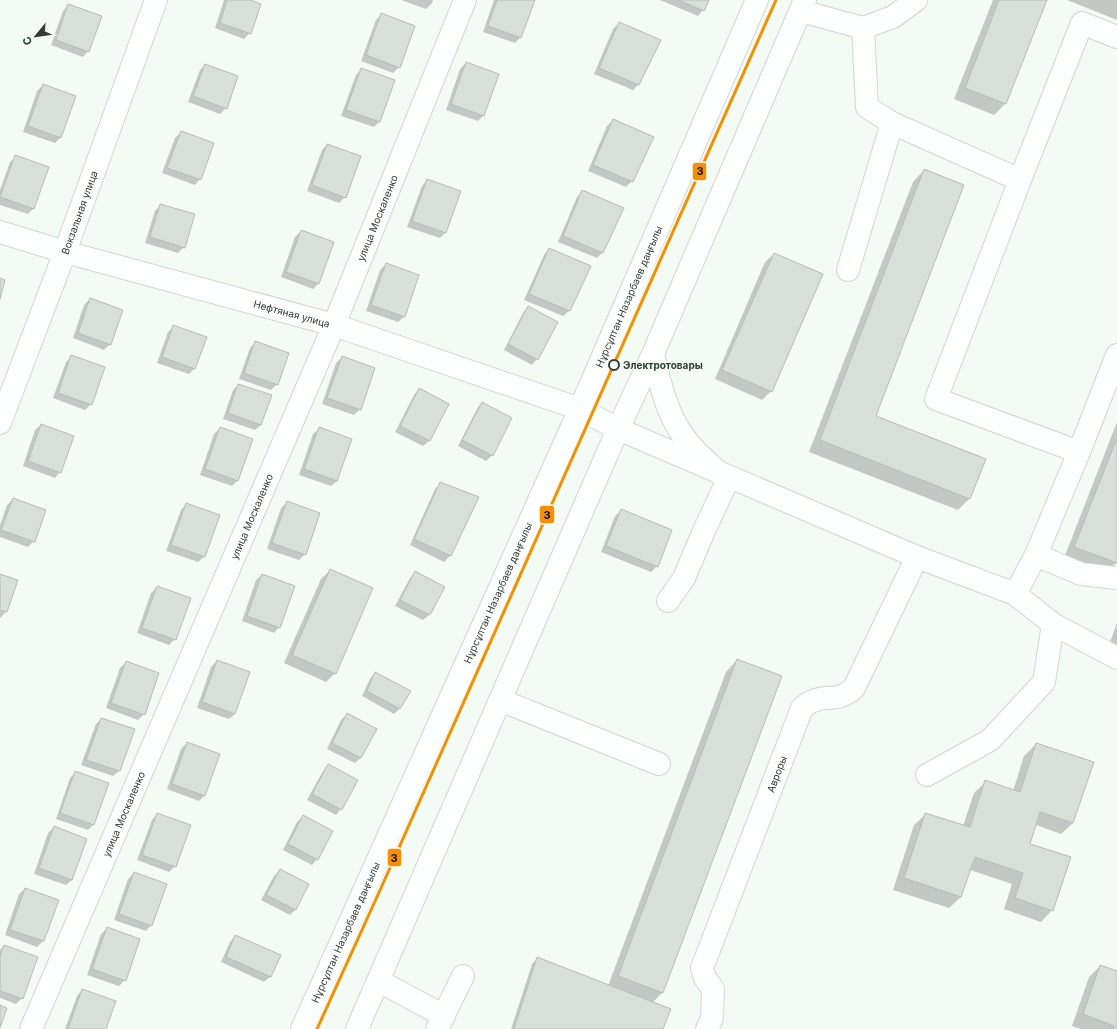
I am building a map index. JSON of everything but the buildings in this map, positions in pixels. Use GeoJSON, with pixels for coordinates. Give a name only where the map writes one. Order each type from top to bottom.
{"type":"FeatureCollection","features":[{"type":"Feature","properties":{"kind":"street","name":"Вокзальная улица"},"geometry":{"type":"LineString","coordinates":[[0,423],[65,252],[156,0]]}},
{"type":"Feature","properties":{"kind":"street","name":"улица Москаленко"},"geometry":{"type":"LineString","coordinates":[[31,1029],[334,325],[465,0]]}},
{"type":"Feature","properties":{"kind":"street","name":"Нұрсұлтан Назарбаев даңғылы"},"geometry":{"type":"LineString","coordinates":[[302,1029],[580,409],[757,0]]}},
{"type":"Feature","properties":{"kind":"street"},"geometry":{"type":"LineString","coordinates":[[357,1029],[618,429],[653,354],[803,5],[863,28],[893,17],[916,0]]}},
{"type":"Feature","properties":{"kind":"street"},"geometry":{"type":"LineString","coordinates":[[1079,452],[936,399],[1082,23],[1117,37]]}},
{"type":"Feature","properties":{"kind":"street"},"geometry":{"type":"LineString","coordinates":[[863,28],[867,107],[892,123],[1020,180]]}},
{"type":"Feature","properties":{"kind":"street"},"geometry":{"type":"LineString","coordinates":[[848,270],[892,123]]}},
{"type":"Feature","properties":{"kind":"street","name":"Нефтяная улица"},"geometry":{"type":"LineString","coordinates":[[0,232],[65,252],[334,325],[580,409],[618,429],[917,558],[1015,594],[1053,624],[1117,658]]}},
{"type":"Feature","properties":{"kind":"street"},"geometry":{"type":"LineString","coordinates":[[653,354],[668,410],[673,420],[692,447],[724,475],[703,533],[684,578],[668,601]]}},
{"type":"Feature","properties":{"kind":"street"},"geometry":{"type":"LineString","coordinates":[[1015,594],[1036,555],[1117,355]]}},
{"type":"Feature","properties":{"kind":"street"},"geometry":{"type":"LineString","coordinates":[[1036,555],[1081,574],[1117,578]]}},
{"type":"Feature","properties":{"kind":"street","name":"Авроры"},"geometry":{"type":"LineString","coordinates":[[707,1029],[712,1018],[713,989],[705,978],[702,968],[802,708],[812,701],[823,698],[842,697],[854,688],[917,558]]}},
{"type":"Feature","properties":{"kind":"street"},"geometry":{"type":"LineString","coordinates":[[927,775],[990,740],[1044,682],[1053,624]]}},
{"type":"Feature","properties":{"kind":"street"},"geometry":{"type":"LineString","coordinates":[[500,700],[659,764]]}},
{"type":"Feature","properties":{"kind":"street"},"geometry":{"type":"LineString","coordinates":[[378,981],[441,1023],[463,976]]}},
{"type":"Feature","properties":{"kind":"transit line","name":"3"},"geometry":{"type":"LineString","coordinates":[[317,1029],[776,0]]}},
{"type":"Feature","properties":{"kind":"place","name":"Электротовары"},"geometry":{"type":"Point","coordinates":[614,365]}}]}
